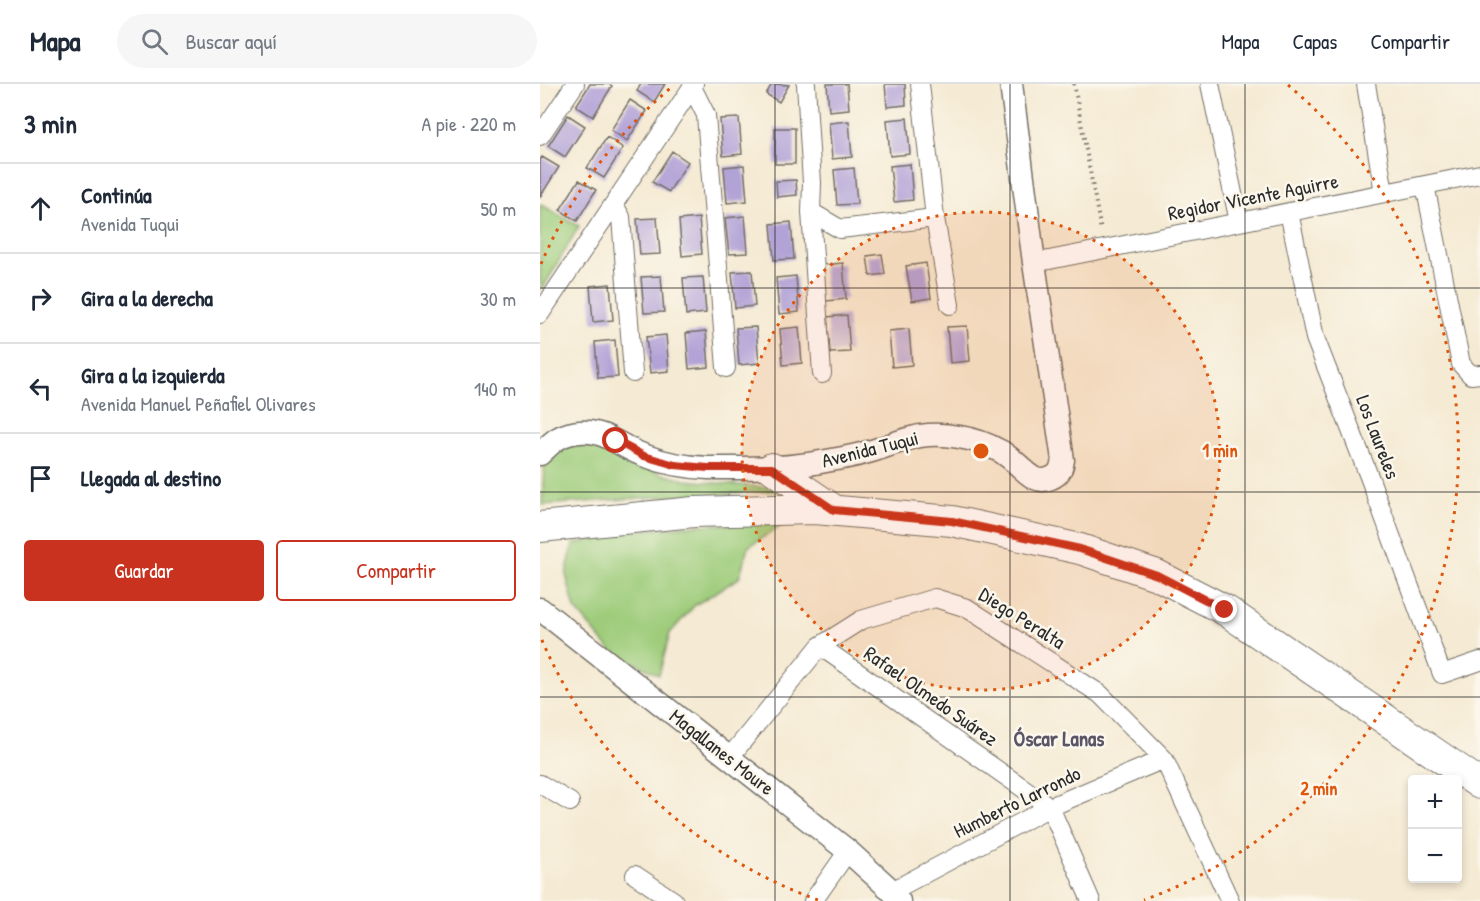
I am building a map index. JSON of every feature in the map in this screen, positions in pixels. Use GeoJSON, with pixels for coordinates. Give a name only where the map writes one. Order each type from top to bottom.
{"type":"FeatureCollection","features":[{"type":"Feature","properties":{"kind":"main road"},"geometry":{"type":"LineString","coordinates":[[772,468],[834,510]]}},
{"type":"Feature","properties":{"kind":"main road"},"geometry":{"type":"LineString","coordinates":[[540,527],[694,512],[814,509],[952,521],[1080,549],[1157,575],[1225,610],[1480,784]]}},
{"type":"Feature","properties":{"kind":"street"},"geometry":{"type":"LineString","coordinates":[[540,136],[575,84]]}},
{"type":"Feature","properties":{"kind":"street"},"geometry":{"type":"LineString","coordinates":[[806,84],[812,183],[811,212],[822,374]]}},
{"type":"Feature","properties":{"kind":"street"},"geometry":{"type":"LineString","coordinates":[[920,84],[935,218],[950,305]]}},
{"type":"Feature","properties":{"kind":"street","name":"Avenida Tuqui"},"geometry":{"type":"LineString","coordinates":[[540,454],[555,440],[565,435],[585,432],[607,436],[644,456],[675,465],[708,468],[772,468],[827,461],[884,447],[912,437],[949,435],[984,443],[1036,479],[1054,477],[1062,466],[1063,460],[1011,84]]}},
{"type":"Feature","properties":{"kind":"street"},"geometry":{"type":"LineString","coordinates":[[1210,84],[1239,222]]}},
{"type":"Feature","properties":{"kind":"street"},"geometry":{"type":"LineString","coordinates":[[1366,84],[1384,193]]}},
{"type":"Feature","properties":{"kind":"street"},"geometry":{"type":"LineString","coordinates":[[540,314],[693,85]]}},
{"type":"Feature","properties":{"kind":"street"},"geometry":{"type":"LineString","coordinates":[[693,85],[706,115],[726,368]]}},
{"type":"Feature","properties":{"kind":"street","name":"Regidor Vicente Aguirre"},"geometry":{"type":"LineString","coordinates":[[1034,263],[1480,174]]}},
{"type":"Feature","properties":{"kind":"street"},"geometry":{"type":"LineString","coordinates":[[1425,185],[1461,364],[1476,375]]}},
{"type":"Feature","properties":{"kind":"street"},"geometry":{"type":"LineString","coordinates":[[614,205],[621,217],[633,373]]}},
{"type":"Feature","properties":{"kind":"street"},"geometry":{"type":"LineString","coordinates":[[811,212],[840,229],[935,218]]}},
{"type":"Feature","properties":{"kind":"street","name":"Los Laureles"},"geometry":{"type":"LineString","coordinates":[[1289,212],[1315,338],[1442,674],[1480,661]]}},
{"type":"Feature","properties":{"kind":"street","name":"Diego Peralta"},"geometry":{"type":"LineString","coordinates":[[729,758],[820,646],[861,620],[935,598],[967,608],[1100,694],[1164,759],[1230,901]]}},
{"type":"Feature","properties":{"kind":"street","name":"Magallanes Moure"},"geometry":{"type":"LineString","coordinates":[[540,609],[848,851],[896,896]]}},
{"type":"Feature","properties":{"kind":"street","name":"Rafael Olmedo Suárez"},"geometry":{"type":"LineString","coordinates":[[820,646],[1050,807]]}},
{"type":"Feature","properties":{"kind":"street","name":"Humberto Larrondo"},"geometry":{"type":"LineString","coordinates":[[896,896],[1050,807],[1164,759]]}},
{"type":"Feature","properties":{"kind":"street"},"geometry":{"type":"LineString","coordinates":[[540,784],[570,802]]}},
{"type":"Feature","properties":{"kind":"street"},"geometry":{"type":"LineString","coordinates":[[1050,807],[1091,901]]}},
{"type":"Feature","properties":{"kind":"street"},"geometry":{"type":"LineString","coordinates":[[813,901],[848,851]]}},
{"type":"Feature","properties":{"kind":"street"},"geometry":{"type":"LineString","coordinates":[[635,875],[674,901]]}},
{"type":"Feature","properties":{"kind":"path"},"geometry":{"type":"LineString","coordinates":[[1074,84],[1104,249]]}},
{"type":"Feature","properties":{"kind":"green space"},"geometry":{"type":"Polygon","coordinates":[[[540,204],[579,226],[542,290],[540,279],[540,204]]]}},
{"type":"Feature","properties":{"kind":"green space"},"geometry":{"type":"Polygon","coordinates":[[[594,443],[662,474],[685,480],[793,490],[542,505],[544,467],[564,447],[594,443]]]}},
{"type":"Feature","properties":{"kind":"green space"},"geometry":{"type":"Polygon","coordinates":[[[785,523],[748,547],[739,578],[695,605],[670,633],[659,675],[611,651],[575,609],[566,575],[573,544],[632,531],[697,525],[785,523]]]}},
{"type":"Feature","properties":{"kind":"building"},"geometry":{"type":"Polygon","coordinates":[[[590,84],[612,86],[593,117],[576,106],[590,84]]]}},
{"type":"Feature","properties":{"kind":"building"},"geometry":{"type":"Polygon","coordinates":[[[641,84],[665,84],[654,102],[637,91],[641,84]]]}},
{"type":"Feature","properties":{"kind":"building"},"geometry":{"type":"Polygon","coordinates":[[[772,84],[789,85],[779,102],[766,94],[772,84]]]}},
{"type":"Feature","properties":{"kind":"building"},"geometry":{"type":"Polygon","coordinates":[[[827,84],[847,84],[849,109],[829,111],[827,84]]]}},
{"type":"Feature","properties":{"kind":"building"},"geometry":{"type":"Polygon","coordinates":[[[885,84],[905,84],[906,105],[887,107],[885,84]]]}},
{"type":"Feature","properties":{"kind":"building"},"geometry":{"type":"Polygon","coordinates":[[[630,100],[647,111],[627,141],[611,130],[630,100]]]}},
{"type":"Feature","properties":{"kind":"building"},"geometry":{"type":"Polygon","coordinates":[[[568,115],[585,126],[565,157],[548,146],[568,115]]]}},
{"type":"Feature","properties":{"kind":"building"},"geometry":{"type":"Polygon","coordinates":[[[739,118],[742,154],[723,156],[720,119],[739,118]]]}},
{"type":"Feature","properties":{"kind":"building"},"geometry":{"type":"Polygon","coordinates":[[[907,118],[910,154],[890,156],[887,120],[907,118]]]}},
{"type":"Feature","properties":{"kind":"building"},"geometry":{"type":"Polygon","coordinates":[[[849,121],[852,157],[832,159],[829,123],[849,121]]]}},
{"type":"Feature","properties":{"kind":"building"},"geometry":{"type":"Polygon","coordinates":[[[775,128],[795,128],[795,164],[775,164],[775,128]]]}},
{"type":"Feature","properties":{"kind":"building"},"geometry":{"type":"Polygon","coordinates":[[[607,137],[623,148],[604,178],[587,168],[607,137]]]}},
{"type":"Feature","properties":{"kind":"building"},"geometry":{"type":"Polygon","coordinates":[[[672,151],[688,162],[669,192],[652,182],[672,151]]]}},
{"type":"Feature","properties":{"kind":"building"},"geometry":{"type":"Polygon","coordinates":[[[542,157],[559,167],[540,197],[540,160],[542,157]]]}},
{"type":"Feature","properties":{"kind":"building"},"geometry":{"type":"Polygon","coordinates":[[[910,164],[913,200],[894,202],[890,166],[910,164]]]}},
{"type":"Feature","properties":{"kind":"building"},"geometry":{"type":"Polygon","coordinates":[[[744,165],[747,201],[727,203],[724,167],[744,165]]]}},
{"type":"Feature","properties":{"kind":"building"},"geometry":{"type":"Polygon","coordinates":[[[854,168],[857,204],[837,205],[834,170],[854,168]]]}},
{"type":"Feature","properties":{"kind":"building"},"geometry":{"type":"Polygon","coordinates":[[[579,180],[596,190],[577,221],[560,210],[579,180]]]}},
{"type":"Feature","properties":{"kind":"building"},"geometry":{"type":"Polygon","coordinates":[[[796,180],[797,195],[777,197],[776,181],[796,180]]]}},
{"type":"Feature","properties":{"kind":"building"},"geometry":{"type":"Polygon","coordinates":[[[745,216],[748,253],[729,254],[725,218],[745,216]]]}},
{"type":"Feature","properties":{"kind":"building"},"geometry":{"type":"Polygon","coordinates":[[[657,218],[660,254],[640,255],[637,219],[657,218]]]}},
{"type":"Feature","properties":{"kind":"building"},"geometry":{"type":"Polygon","coordinates":[[[699,218],[702,254],[682,256],[679,220],[699,218]]]}},
{"type":"Feature","properties":{"kind":"building"},"geometry":{"type":"Polygon","coordinates":[[[791,222],[794,259],[774,260],[771,224],[791,222]]]}},
{"type":"Feature","properties":{"kind":"building"},"geometry":{"type":"Polygon","coordinates":[[[882,254],[885,274],[870,276],[867,256],[882,254]]]}},
{"type":"Feature","properties":{"kind":"building"},"geometry":{"type":"Polygon","coordinates":[[[843,263],[846,299],[826,301],[823,265],[843,263]]]}},
{"type":"Feature","properties":{"kind":"building"},"geometry":{"type":"Polygon","coordinates":[[[926,263],[931,298],[912,301],[906,266],[926,263]]]}},
{"type":"Feature","properties":{"kind":"building"},"geometry":{"type":"Polygon","coordinates":[[[752,271],[755,306],[735,308],[732,272],[752,271]]]}},
{"type":"Feature","properties":{"kind":"building"},"geometry":{"type":"Polygon","coordinates":[[[661,276],[664,312],[644,313],[641,277],[661,276]]]}},
{"type":"Feature","properties":{"kind":"building"},"geometry":{"type":"Polygon","coordinates":[[[796,276],[799,312],[779,314],[776,278],[796,276]]]}},
{"type":"Feature","properties":{"kind":"building"},"geometry":{"type":"Polygon","coordinates":[[[703,277],[706,313],[686,315],[683,278],[703,277]]]}},
{"type":"Feature","properties":{"kind":"building"},"geometry":{"type":"Polygon","coordinates":[[[610,284],[613,320],[593,322],[590,286],[610,284]]]}},
{"type":"Feature","properties":{"kind":"building"},"geometry":{"type":"Polygon","coordinates":[[[847,315],[850,352],[830,353],[827,317],[847,315]]]}},
{"type":"Feature","properties":{"kind":"building"},"geometry":{"type":"Polygon","coordinates":[[[967,326],[970,361],[950,363],[947,327],[967,326]]]}},
{"type":"Feature","properties":{"kind":"building"},"geometry":{"type":"Polygon","coordinates":[[[756,327],[759,363],[739,365],[736,328],[756,327]]]}},
{"type":"Feature","properties":{"kind":"building"},"geometry":{"type":"Polygon","coordinates":[[[799,327],[802,363],[783,365],[780,329],[799,327]]]}},
{"type":"Feature","properties":{"kind":"building"},"geometry":{"type":"Polygon","coordinates":[[[909,329],[912,365],[892,367],[889,331],[909,329]]]}},
{"type":"Feature","properties":{"kind":"building"},"geometry":{"type":"Polygon","coordinates":[[[706,331],[709,367],[689,369],[686,333],[706,331]]]}},
{"type":"Feature","properties":{"kind":"building"},"geometry":{"type":"Polygon","coordinates":[[[666,335],[669,371],[650,373],[646,337],[666,335]]]}},
{"type":"Feature","properties":{"kind":"building"},"geometry":{"type":"Polygon","coordinates":[[[615,340],[618,377],[598,378],[595,342],[615,340]]]}},
{"type":"Feature","properties":{"kind":"district","name":"Óscar Lanas"},"geometry":{"type":"Point","coordinates":[1059,739]}},
{"type":"Feature","properties":{"kind":"route"},"geometry":{"type":"LineString","coordinates":[[616,441],[644,456],[675,465],[708,468],[772,468],[834,510],[952,521],[1080,549],[1157,575],[1225,610]]}}]}
